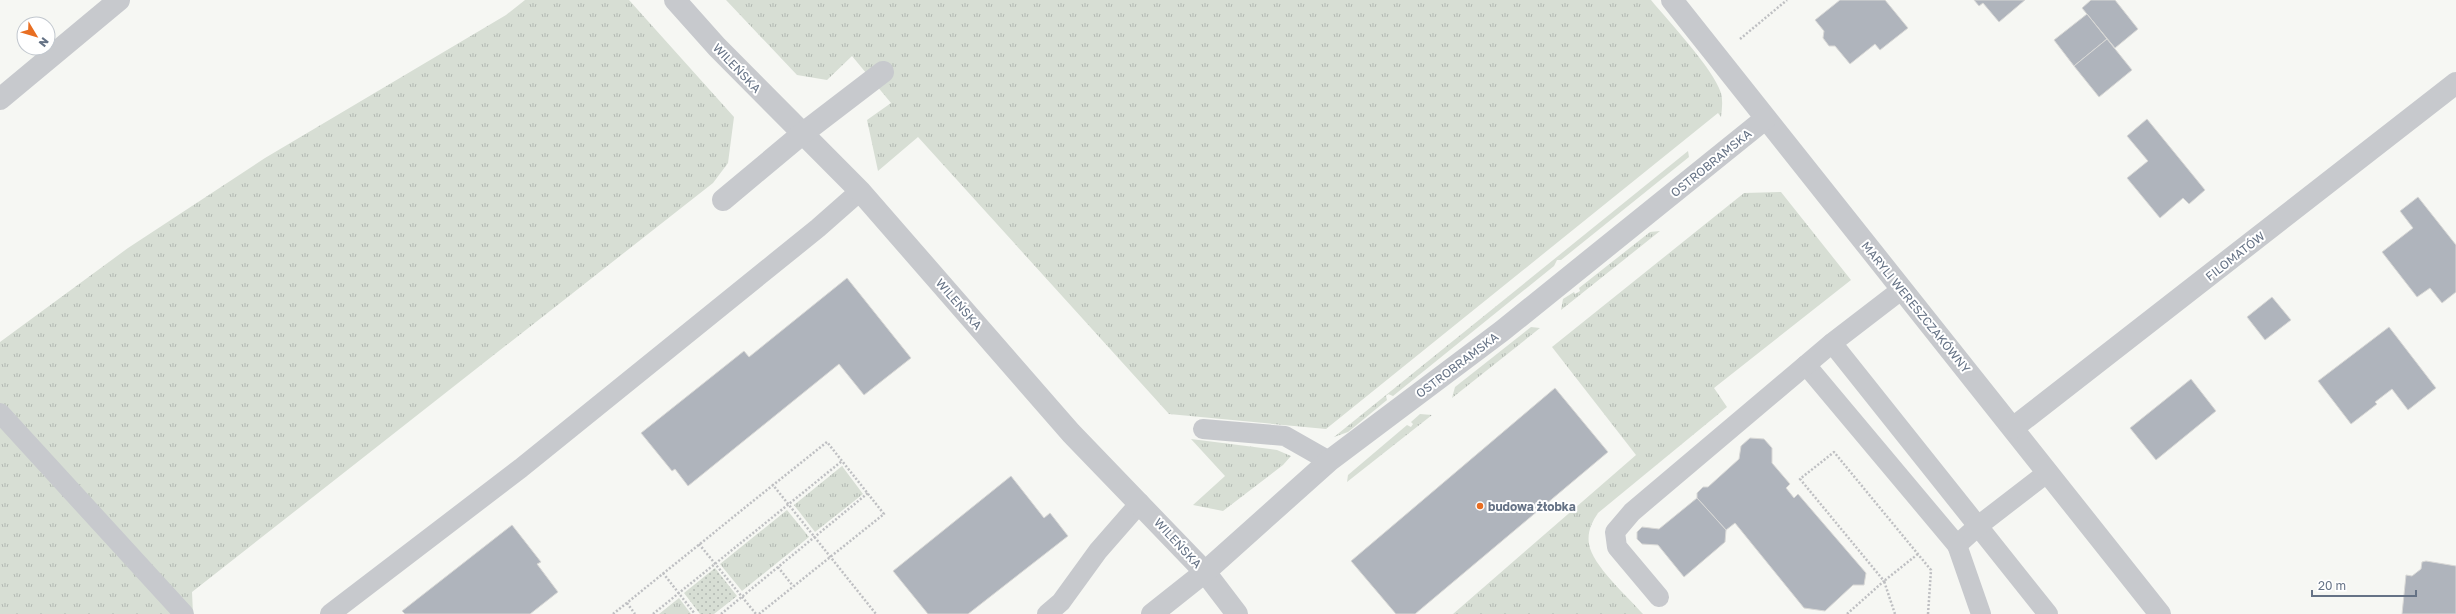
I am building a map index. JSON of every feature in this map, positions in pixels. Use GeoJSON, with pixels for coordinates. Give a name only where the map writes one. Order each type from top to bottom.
{"type":"FeatureCollection","features":[{"type":"Feature","properties":{"kind":"street"},"geometry":{"type":"LineString","coordinates":[[0,99],[119,0]]}},
{"type":"Feature","properties":{"kind":"street","name":"WILEŃSKA"},"geometry":{"type":"LineString","coordinates":[[675,0],[802,134],[860,191],[1071,432],[1205,572],[1237,614]]}},
{"type":"Feature","properties":{"kind":"street","name":"MARYLI WERESZCZAKÓWNY"},"geometry":{"type":"LineString","coordinates":[[1672,0],[2160,614]]}},
{"type":"Feature","properties":{"kind":"street"},"geometry":{"type":"LineString","coordinates":[[723,200],[802,134],[883,72]]}},
{"type":"Feature","properties":{"kind":"street","name":"FILOMATÓW"},"geometry":{"type":"LineString","coordinates":[[2013,428],[2456,83]]}},
{"type":"Feature","properties":{"kind":"street","name":"OSTROBRAMSKA"},"geometry":{"type":"LineString","coordinates":[[1152,614],[1205,572],[1329,461],[1502,331],[1766,119]]}},
{"type":"Feature","properties":{"kind":"lane"},"geometry":{"type":"LineString","coordinates":[[330,614],[521,468],[818,228],[860,191]]}},
{"type":"Feature","properties":{"kind":"lane"},"geometry":{"type":"LineString","coordinates":[[1659,597],[1617,547],[1615,532],[1632,512],[1832,343],[1901,290]]}},
{"type":"Feature","properties":{"kind":"lane"},"geometry":{"type":"LineString","coordinates":[[1832,343],[2048,614]]}},
{"type":"Feature","properties":{"kind":"lane"},"geometry":{"type":"LineString","coordinates":[[1806,365],[1957,545],[1981,614]]}},
{"type":"Feature","properties":{"kind":"lane"},"geometry":{"type":"LineString","coordinates":[[0,413],[184,614]]}},
{"type":"Feature","properties":{"kind":"lane"},"geometry":{"type":"LineString","coordinates":[[1203,429],[1286,436],[1329,461]]}},
{"type":"Feature","properties":{"kind":"lane"},"geometry":{"type":"LineString","coordinates":[[1957,545],[1978,526],[2048,472]]}},
{"type":"Feature","properties":{"kind":"lane"},"geometry":{"type":"LineString","coordinates":[[1047,614],[1061,602],[1098,551],[1140,503]]}},
{"type":"Feature","properties":{"kind":"path"},"geometry":{"type":"LineString","coordinates":[[1718,57],[1787,0]]}},
{"type":"Feature","properties":{"kind":"path"},"geometry":{"type":"LineString","coordinates":[[612,614],[827,442],[884,514],[759,614]]}},
{"type":"Feature","properties":{"kind":"path"},"geometry":{"type":"LineString","coordinates":[[1895,614],[1884,581],[1800,479],[1834,452],[1931,570],[1928,614]]}},
{"type":"Feature","properties":{"kind":"path"},"geometry":{"type":"LineString","coordinates":[[653,614],[842,461]]}},
{"type":"Feature","properties":{"kind":"path"},"geometry":{"type":"LineString","coordinates":[[773,485],[876,614]]}},
{"type":"Feature","properties":{"kind":"path"},"geometry":{"type":"LineString","coordinates":[[721,614],[868,493]]}},
{"type":"Feature","properties":{"kind":"path"},"geometry":{"type":"LineString","coordinates":[[699,544],[756,614]]}},
{"type":"Feature","properties":{"kind":"path"},"geometry":{"type":"LineString","coordinates":[[1846,614],[1918,554]]}},
{"type":"Feature","properties":{"kind":"path"},"geometry":{"type":"LineString","coordinates":[[778,567],[794,586]]}},
{"type":"Feature","properties":{"kind":"path"},"geometry":{"type":"LineString","coordinates":[[663,573],[695,614]]}},
{"type":"Feature","properties":{"kind":"path"},"geometry":{"type":"LineString","coordinates":[[627,603],[635,614]]}},
{"type":"Feature","properties":{"kind":"green space"},"geometry":{"type":"Polygon","coordinates":[[[525,0],[629,0],[734,117],[728,163],[713,183],[192,592],[193,614],[0,614],[0,342],[128,248],[265,158],[506,15],[525,0]]]}},
{"type":"Feature","properties":{"kind":"green space"},"geometry":{"type":"Polygon","coordinates":[[[726,0],[1651,0],[1690,45],[1709,71],[1721,93],[1721,117],[1718,113],[1326,429],[1169,414],[918,137],[878,171],[867,120],[891,103],[852,56],[827,80],[797,75],[726,0]]]}},
{"type":"Feature","properties":{"kind":"green space"},"geometry":{"type":"Polygon","coordinates":[[[1688,151],[1689,157],[1561,260],[1557,260],[1554,266],[1393,396],[1388,394],[1386,396],[1387,400],[1348,432],[1334,437],[1688,151]]]}},
{"type":"Feature","properties":{"kind":"green space"},"geometry":{"type":"Polygon","coordinates":[[[1781,192],[1851,280],[1714,388],[1727,407],[1596,516],[1590,527],[1589,535],[1589,544],[1592,552],[1603,571],[1643,614],[1453,614],[1636,455],[1552,347],[1744,193],[1781,192]]]}},
{"type":"Feature","properties":{"kind":"green space"},"geometry":{"type":"Polygon","coordinates":[[[1660,231],[1561,310],[1563,299],[1574,292],[1575,294],[1580,291],[1579,288],[1650,232],[1660,231]]]}},
{"type":"Feature","properties":{"kind":"green space"},"geometry":{"type":"Polygon","coordinates":[[[1531,327],[1540,328],[1452,398],[1455,387],[1531,327]]]}},
{"type":"Feature","properties":{"kind":"green space"},"geometry":{"type":"Polygon","coordinates":[[[1420,414],[1432,415],[1347,482],[1348,475],[1407,425],[1411,427],[1413,424],[1411,422],[1420,414]]]}},
{"type":"Feature","properties":{"kind":"green space"},"geometry":{"type":"Polygon","coordinates":[[[1191,439],[1277,450],[1291,456],[1283,465],[1223,511],[1193,505],[1225,476],[1191,439]]]}},
{"type":"Feature","properties":{"kind":"green space"},"geometry":{"type":"Polygon","coordinates":[[[842,466],[863,494],[815,532],[794,505],[842,466]]]}},
{"type":"Feature","properties":{"kind":"green space"},"geometry":{"type":"Polygon","coordinates":[[[787,510],[809,537],[742,591],[720,564],[787,510]]]}},
{"type":"Feature","properties":{"kind":"green space"},"geometry":{"type":"Polygon","coordinates":[[[715,568],[737,596],[714,614],[700,614],[684,593],[715,568]]]}},
{"type":"Feature","properties":{"kind":"green space"},"geometry":{"type":"Polygon","coordinates":[[[679,598],[691,614],[659,614],[679,598]]]}},
{"type":"Feature","properties":{"kind":"building"},"geometry":{"type":"Polygon","coordinates":[[[1840,0],[1885,0],[1908,28],[1880,50],[1875,44],[1850,64],[1835,46],[1829,46],[1823,38],[1824,31],[1815,20],[1840,0]]]}},
{"type":"Feature","properties":{"kind":"building"},"geometry":{"type":"Polygon","coordinates":[[[1974,0],[2025,0],[1999,22],[1983,3],[1979,6],[1974,0]]]}},
{"type":"Feature","properties":{"kind":"building"},"geometry":{"type":"Polygon","coordinates":[[[2091,0],[2115,0],[2138,29],[2115,48],[2082,8],[2091,0]]]}},
{"type":"Feature","properties":{"kind":"building"},"geometry":{"type":"Polygon","coordinates":[[[2087,14],[2107,39],[2074,66],[2054,40],[2087,14]]]}},
{"type":"Feature","properties":{"kind":"building"},"geometry":{"type":"Polygon","coordinates":[[[2107,39],[2132,70],[2099,97],[2074,66],[2107,39]]]}},
{"type":"Feature","properties":{"kind":"building"},"geometry":{"type":"Polygon","coordinates":[[[2147,119],[2205,190],[2189,204],[2183,198],[2160,218],[2127,178],[2148,161],[2127,136],[2147,119]]]}},
{"type":"Feature","properties":{"kind":"building"},"geometry":{"type":"Polygon","coordinates":[[[2418,197],[2456,245],[2456,292],[2442,303],[2430,288],[2417,297],[2382,252],[2413,228],[2400,211],[2418,197]]]}},
{"type":"Feature","properties":{"kind":"building"},"geometry":{"type":"Polygon","coordinates":[[[847,278],[911,358],[864,395],[839,364],[688,486],[675,469],[672,471],[641,433],[744,351],[749,357],[847,278]]]}},
{"type":"Feature","properties":{"kind":"building"},"geometry":{"type":"Polygon","coordinates":[[[2272,297],[2291,320],[2265,340],[2247,317],[2272,297]]]}},
{"type":"Feature","properties":{"kind":"building"},"geometry":{"type":"Polygon","coordinates":[[[2389,327],[2436,388],[2408,410],[2392,389],[2375,402],[2377,404],[2351,424],[2318,381],[2389,327]]]}},
{"type":"Feature","properties":{"kind":"building"},"geometry":{"type":"Polygon","coordinates":[[[2191,379],[2216,411],[2156,460],[2130,428],[2191,379]]]}},
{"type":"Feature","properties":{"kind":"building","name":"budowa żłobka"},"geometry":{"type":"Polygon","coordinates":[[[1555,388],[1608,452],[1415,614],[1396,614],[1351,561],[1555,388]]]}},
{"type":"Feature","properties":{"kind":"building"},"geometry":{"type":"Polygon","coordinates":[[[1750,438],[1764,439],[1772,448],[1772,463],[1790,484],[1786,488],[1794,498],[1798,494],[1866,573],[1864,585],[1853,585],[1825,611],[1804,608],[1735,523],[1726,530],[1697,498],[1697,493],[1703,487],[1708,487],[1739,459],[1741,446],[1750,438]]]}},
{"type":"Feature","properties":{"kind":"building"},"geometry":{"type":"Polygon","coordinates":[[[1011,476],[1044,518],[1050,513],[1068,536],[968,614],[928,614],[893,571],[1011,476]]]}},
{"type":"Feature","properties":{"kind":"building"},"geometry":{"type":"Polygon","coordinates":[[[1697,498],[1726,530],[1725,542],[1684,577],[1658,545],[1642,544],[1637,539],[1637,532],[1642,527],[1659,529],[1697,498]]]}},
{"type":"Feature","properties":{"kind":"building"},"geometry":{"type":"Polygon","coordinates":[[[512,525],[541,562],[537,564],[558,592],[530,614],[405,614],[402,611],[512,525]]]}},
{"type":"Feature","properties":{"kind":"building"},"geometry":{"type":"Polygon","coordinates":[[[2426,561],[2456,566],[2456,614],[2402,614],[2406,575],[2412,576],[2421,569],[2422,562],[2426,561]]]}},
{"type":"Feature","properties":{"kind":"place","name":"budowa żłobka"},"geometry":{"type":"Point","coordinates":[1480,506]}}]}
